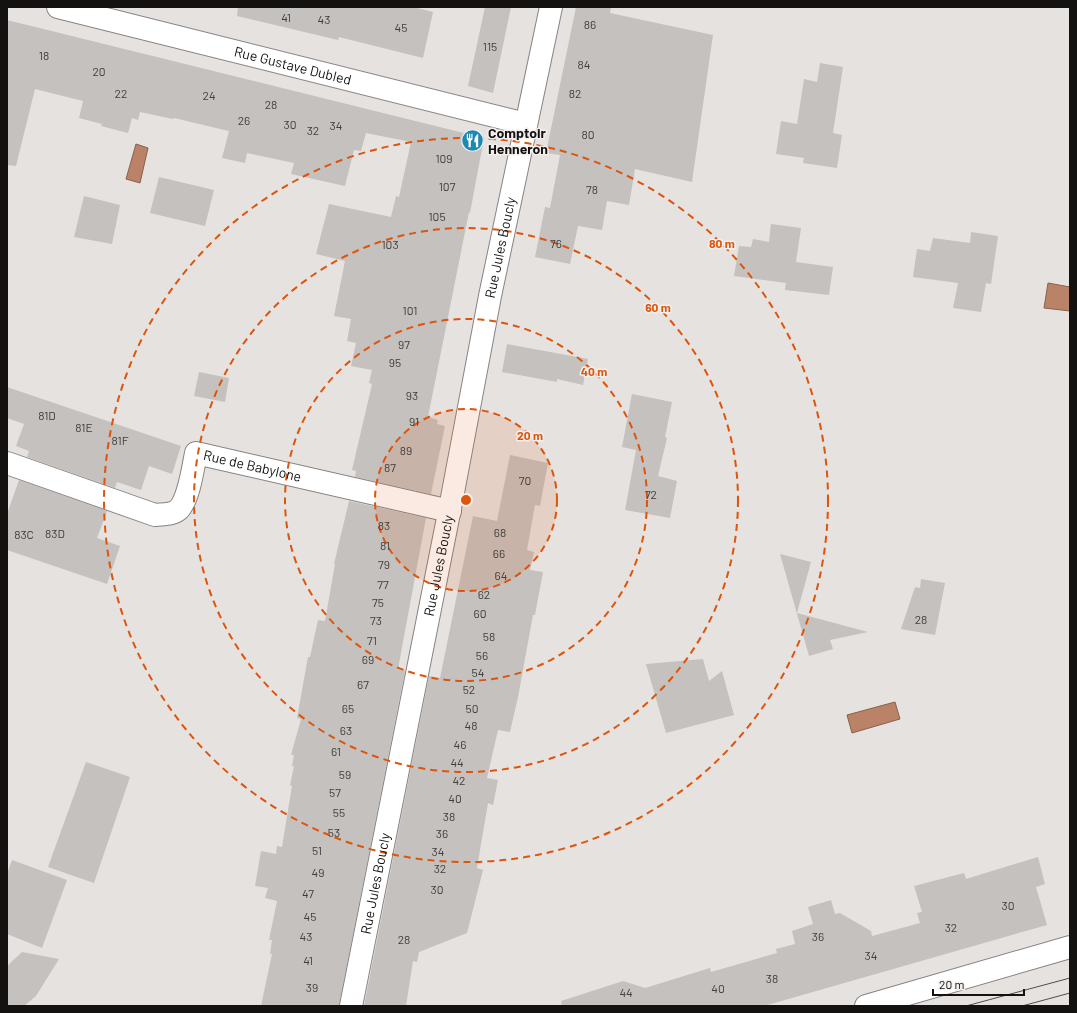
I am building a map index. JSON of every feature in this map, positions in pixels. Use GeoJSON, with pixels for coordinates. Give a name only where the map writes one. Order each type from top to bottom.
{"type":"FeatureCollection","features":[{"type":"Feature","properties":{"kind":"street","name":"Rue Gustave Dubled"},"geometry":{"type":"LineString","coordinates":[[58,7],[526,124]]}},
{"type":"Feature","properties":{"kind":"street","name":"Rue Jules Boucly"},"geometry":{"type":"LineString","coordinates":[[351,1006],[450,511],[488,303],[551,7]]}},
{"type":"Feature","properties":{"kind":"street","name":"Rue de Babylone"},"geometry":{"type":"LineString","coordinates":[[7,463],[155,515],[168,514],[179,509],[184,500],[190,482],[196,454],[450,511]]}},
{"type":"Feature","properties":{"kind":"street"},"geometry":{"type":"LineString","coordinates":[[866,1006],[1070,947]]}},
{"type":"Feature","properties":{"kind":"shaded area"},"geometry":{"type":"Polygon","coordinates":[[[136,144],[148,148],[140,183],[126,179],[136,144]]]}},
{"type":"Feature","properties":{"kind":"shaded area"},"geometry":{"type":"Polygon","coordinates":[[[1048,283],[1070,287],[1070,311],[1044,308],[1048,283]]]}},
{"type":"Feature","properties":{"kind":"shaded area"},"geometry":{"type":"Polygon","coordinates":[[[895,702],[900,719],[852,733],[847,715],[895,702]]]}},
{"type":"Feature","properties":{"kind":"building"},"geometry":{"type":"Polygon","coordinates":[[[238,7],[413,7],[433,12],[423,58],[339,37],[338,40],[237,16],[238,7]]]}},
{"type":"Feature","properties":{"kind":"building"},"geometry":{"type":"Polygon","coordinates":[[[485,7],[511,7],[493,93],[468,86],[485,7]]]}},
{"type":"Feature","properties":{"kind":"building"},"geometry":{"type":"Polygon","coordinates":[[[576,7],[611,7],[610,13],[713,35],[692,182],[635,169],[629,205],[607,201],[602,230],[578,226],[570,264],[535,257],[545,207],[550,208],[560,155],[546,153],[576,7]]]}},
{"type":"Feature","properties":{"kind":"building"},"geometry":{"type":"Polygon","coordinates":[[[7,20],[484,138],[428,417],[438,420],[437,424],[445,426],[431,494],[355,477],[356,471],[352,470],[372,384],[369,383],[372,370],[351,366],[356,343],[347,341],[351,319],[334,316],[345,261],[316,254],[329,204],[391,217],[396,196],[399,197],[411,142],[366,133],[361,151],[354,150],[345,186],[291,174],[294,163],[247,153],[245,163],[222,158],[229,131],[174,118],[140,112],[138,120],[132,118],[128,133],[101,126],[102,124],[79,118],[83,101],[35,89],[16,166],[7,165],[7,20]]]}},
{"type":"Feature","properties":{"kind":"building"},"geometry":{"type":"Polygon","coordinates":[[[820,63],[843,67],[833,133],[842,135],[837,168],[803,163],[804,158],[776,154],[781,121],[797,124],[804,79],[817,82],[820,63]]]}},
{"type":"Feature","properties":{"kind":"building"},"geometry":{"type":"Polygon","coordinates":[[[159,177],[214,190],[205,226],[150,213],[159,177]]]}},
{"type":"Feature","properties":{"kind":"building"},"geometry":{"type":"Polygon","coordinates":[[[84,196],[120,205],[112,244],[74,237],[84,196]]]}},
{"type":"Feature","properties":{"kind":"building"},"geometry":{"type":"Polygon","coordinates":[[[771,224],[801,228],[796,262],[833,267],[829,295],[785,290],[786,283],[734,276],[739,246],[751,247],[753,239],[769,242],[771,224]]]}},
{"type":"Feature","properties":{"kind":"building"},"geometry":{"type":"Polygon","coordinates":[[[971,232],[998,236],[991,284],[986,283],[981,312],[953,308],[958,283],[913,277],[917,249],[930,251],[933,238],[970,243],[971,232]]]}},
{"type":"Feature","properties":{"kind":"building"},"geometry":{"type":"Polygon","coordinates":[[[507,344],[588,359],[583,385],[557,379],[557,382],[502,372],[507,344]]]}},
{"type":"Feature","properties":{"kind":"building"},"geometry":{"type":"Polygon","coordinates":[[[199,372],[229,378],[225,402],[194,396],[199,372]]]}},
{"type":"Feature","properties":{"kind":"building"},"geometry":{"type":"Polygon","coordinates":[[[7,387],[181,446],[172,474],[149,466],[141,490],[117,482],[115,488],[27,457],[29,451],[16,446],[24,424],[7,418],[7,387]]]}},
{"type":"Feature","properties":{"kind":"building"},"geometry":{"type":"Polygon","coordinates":[[[632,394],[672,402],[665,437],[667,438],[658,476],[677,481],[670,518],[625,510],[636,450],[622,447],[632,394]]]}},
{"type":"Feature","properties":{"kind":"building"},"geometry":{"type":"Polygon","coordinates":[[[510,455],[548,463],[540,506],[535,505],[527,550],[534,552],[530,570],[543,572],[510,732],[498,730],[487,778],[498,780],[493,805],[488,803],[477,868],[483,870],[467,933],[419,952],[417,962],[413,961],[406,1006],[364,1006],[429,676],[440,678],[473,516],[497,521],[510,455]]]}},
{"type":"Feature","properties":{"kind":"building"},"geometry":{"type":"Polygon","coordinates":[[[19,480],[107,511],[97,538],[120,546],[107,584],[7,550],[7,514],[19,480]]]}},
{"type":"Feature","properties":{"kind":"building"},"geometry":{"type":"Polygon","coordinates":[[[349,501],[426,518],[398,669],[405,671],[339,1006],[261,1006],[272,954],[270,954],[272,940],[269,940],[277,901],[265,898],[268,888],[255,886],[261,851],[276,854],[277,846],[282,847],[294,766],[292,766],[294,755],[291,755],[301,719],[297,718],[308,657],[310,657],[318,620],[325,621],[334,564],[349,501]]]}},
{"type":"Feature","properties":{"kind":"building"},"geometry":{"type":"Polygon","coordinates":[[[780,554],[811,562],[797,613],[868,632],[830,640],[833,649],[809,656],[780,554]]]}},
{"type":"Feature","properties":{"kind":"building"},"geometry":{"type":"Polygon","coordinates":[[[921,579],[945,583],[935,635],[901,629],[915,587],[920,588],[921,579]]]}},
{"type":"Feature","properties":{"kind":"building"},"geometry":{"type":"Polygon","coordinates":[[[703,659],[709,681],[722,671],[734,715],[666,733],[646,664],[703,659]]]}},
{"type":"Feature","properties":{"kind":"building"},"geometry":{"type":"Polygon","coordinates":[[[86,762],[130,777],[94,883],[48,867],[86,762]]]}},
{"type":"Feature","properties":{"kind":"building"},"geometry":{"type":"Polygon","coordinates":[[[1038,857],[1045,884],[1036,887],[1047,925],[764,1006],[562,1006],[561,1001],[623,981],[645,988],[710,968],[711,972],[777,953],[776,949],[795,944],[792,931],[813,924],[808,907],[831,900],[835,914],[840,913],[871,931],[872,936],[920,923],[917,913],[922,912],[914,886],[964,873],[966,879],[1038,857]]]}},
{"type":"Feature","properties":{"kind":"building"},"geometry":{"type":"Polygon","coordinates":[[[12,860],[67,880],[42,948],[7,934],[7,874],[12,860]]]}},
{"type":"Feature","properties":{"kind":"building"},"geometry":{"type":"Polygon","coordinates":[[[22,952],[59,959],[36,996],[24,1006],[7,1006],[7,966],[22,952]]]}},
{"type":"Feature","properties":{"kind":"tram line"},"geometry":{"type":"LineString","coordinates":[[966,1006],[1070,978]]}},
{"type":"Feature","properties":{"kind":"tram line"},"geometry":{"type":"LineString","coordinates":[[1022,1006],[1070,993]]}},
{"type":"Feature","properties":{"kind":"place","name":"Comptoir Henneron"},"geometry":{"type":"Point","coordinates":[473,141]}}]}
